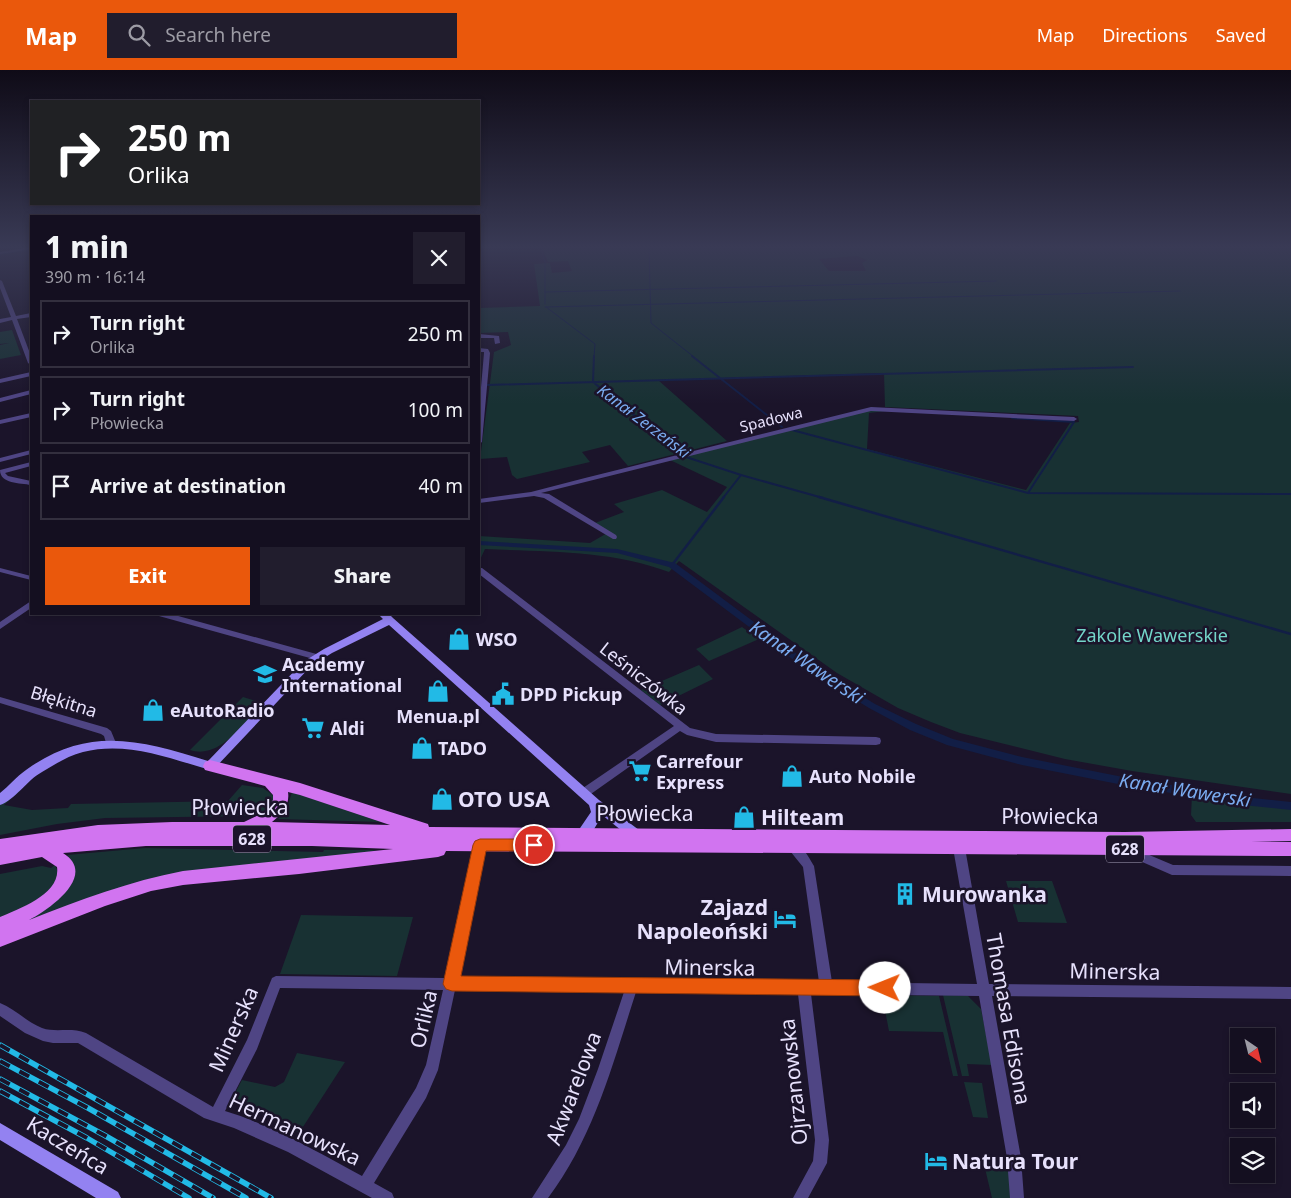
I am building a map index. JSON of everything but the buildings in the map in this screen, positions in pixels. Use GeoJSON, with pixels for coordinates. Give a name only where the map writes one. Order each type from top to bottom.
{"type":"FeatureCollection","features":[{"type":"Feature","properties":{"kind":"main road"},"geometry":{"type":"LineString","coordinates":[[210,766],[268,780],[339,801],[434,834]]}},
{"type":"Feature","properties":{"kind":"main road"},"geometry":{"type":"LineString","coordinates":[[246,828],[268,817],[281,802],[281,793],[268,780]]}},
{"type":"Feature","properties":{"kind":"main road","name":"Płowiecka"},"geometry":{"type":"LineString","coordinates":[[0,846],[107,830],[246,828],[434,834],[1117,838],[1291,835]]}},
{"type":"Feature","properties":{"kind":"main road","name":"Płowiecka"},"geometry":{"type":"LineString","coordinates":[[0,858],[91,842],[146,839],[312,839],[463,845],[1291,849]]}},
{"type":"Feature","properties":{"kind":"main road"},"geometry":{"type":"LineString","coordinates":[[0,939],[103,899],[150,884],[183,878],[402,855],[463,845]]}},
{"type":"Feature","properties":{"kind":"main road"},"geometry":{"type":"LineString","coordinates":[[0,924],[29,912],[47,901],[65,880],[67,873],[65,863],[43,849]]}},
{"type":"Feature","properties":{"kind":"street"},"geometry":{"type":"LineString","coordinates":[[6,299],[30,360]]}},
{"type":"Feature","properties":{"kind":"street"},"geometry":{"type":"LineString","coordinates":[[0,322],[30,315]]}},
{"type":"Feature","properties":{"kind":"street"},"geometry":{"type":"LineString","coordinates":[[480,336],[497,337],[497,344]]}},
{"type":"Feature","properties":{"kind":"street"},"geometry":{"type":"LineString","coordinates":[[480,411],[482,350]]}},
{"type":"Feature","properties":{"kind":"street"},"geometry":{"type":"LineString","coordinates":[[0,381],[30,374]]}},
{"type":"Feature","properties":{"kind":"street"},"geometry":{"type":"LineString","coordinates":[[0,400],[30,392]]}},
{"type":"Feature","properties":{"kind":"street","name":"Spadowa"},"geometry":{"type":"LineString","coordinates":[[480,500],[533,494],[540,490],[871,409],[1074,419]]}},
{"type":"Feature","properties":{"kind":"street"},"geometry":{"type":"LineString","coordinates":[[0,422],[30,415]]}},
{"type":"Feature","properties":{"kind":"street"},"geometry":{"type":"LineString","coordinates":[[0,460],[30,452]]}},
{"type":"Feature","properties":{"kind":"street"},"geometry":{"type":"LineString","coordinates":[[0,472],[30,464]]}},
{"type":"Feature","properties":{"kind":"street"},"geometry":{"type":"LineString","coordinates":[[0,472],[6,478],[30,483]]}},
{"type":"Feature","properties":{"kind":"street"},"geometry":{"type":"LineString","coordinates":[[533,494],[546,496],[613,536]]}},
{"type":"Feature","properties":{"kind":"street"},"geometry":{"type":"LineString","coordinates":[[0,570],[30,578]]}},
{"type":"Feature","properties":{"kind":"street","name":"Leśniczówka"},"geometry":{"type":"LineString","coordinates":[[480,571],[679,727],[697,734],[716,738],[876,740]]}},
{"type":"Feature","properties":{"kind":"street"},"geometry":{"type":"LineString","coordinates":[[0,626],[30,605]]}},
{"type":"Feature","properties":{"kind":"street"},"geometry":{"type":"LineString","coordinates":[[166,615],[317,657]]}},
{"type":"Feature","properties":{"kind":"street"},"geometry":{"type":"LineString","coordinates":[[0,800],[33,771],[59,756],[85,746],[111,743],[146,746],[210,766],[308,664],[386,617],[595,803],[635,834]]}},
{"type":"Feature","properties":{"kind":"street","name":"Błękitna"},"geometry":{"type":"LineString","coordinates":[[0,700],[104,731],[108,734],[111,743]]}},
{"type":"Feature","properties":{"kind":"street"},"geometry":{"type":"LineString","coordinates":[[584,793],[679,727]]}},
{"type":"Feature","properties":{"kind":"street"},"geometry":{"type":"LineString","coordinates":[[0,795],[13,788]]}},
{"type":"Feature","properties":{"kind":"street"},"geometry":{"type":"LineString","coordinates":[[582,834],[596,813],[595,803]]}},
{"type":"Feature","properties":{"kind":"street","name":"Orlika"},"geometry":{"type":"LineString","coordinates":[[364,1186],[424,1086],[433,1065],[452,984],[480,845]]}},
{"type":"Feature","properties":{"kind":"street"},"geometry":{"type":"LineString","coordinates":[[792,846],[808,866],[826,987]]}},
{"type":"Feature","properties":{"kind":"street","name":"Thomasa Edisona"},"geometry":{"type":"LineString","coordinates":[[959,848],[1014,1158],[1017,1198]]}},
{"type":"Feature","properties":{"kind":"street","name":"Płowiecka"},"geometry":{"type":"LineString","coordinates":[[1122,849],[1172,870],[1291,871]]}},
{"type":"Feature","properties":{"kind":"street","name":"Minerska"},"geometry":{"type":"LineString","coordinates":[[216,1115],[252,1044],[276,982],[1291,993]]}},
{"type":"Feature","properties":{"kind":"street","name":"Akwarelowa"},"geometry":{"type":"LineString","coordinates":[[539,1198],[567,1159],[594,1099],[632,986]]}},
{"type":"Feature","properties":{"kind":"street","name":"Ojrzanowska"},"geometry":{"type":"LineString","coordinates":[[800,1198],[820,1163],[822,1140],[804,988]]}},
{"type":"Feature","properties":{"kind":"street","name":"Hermanowska"},"geometry":{"type":"LineString","coordinates":[[0,1010],[47,1036],[56,1038],[75,1036],[81,1038],[216,1115],[236,1121],[294,1147],[387,1198]]}},
{"type":"Feature","properties":{"kind":"street","name":"Kaczeńca"},"geometry":{"type":"LineString","coordinates":[[0,1130],[112,1198]]}},
{"type":"Feature","properties":{"kind":"green space","name":"Zakole Wawerskie"},"geometry":{"type":"Polygon","coordinates":[[[539,299],[1291,299],[1291,794],[1132,771],[1065,759],[960,733],[931,722],[898,708],[837,673],[679,561],[669,572],[624,560],[579,553],[485,549],[480,560],[480,536],[590,543],[609,532],[595,523],[624,512],[614,504],[662,490],[707,512],[727,487],[670,460],[871,410],[885,411],[869,413],[867,449],[1026,490],[1070,423],[1079,422],[1078,416],[885,407],[884,373],[658,380],[727,441],[628,466],[610,445],[582,452],[590,462],[517,479],[512,475],[507,457],[480,459],[494,352],[511,345],[508,332],[480,333],[480,308],[540,306],[539,299]]]}},
{"type":"Feature","properties":{"kind":"green space"},"geometry":{"type":"Polygon","coordinates":[[[12,330],[21,355],[0,359],[0,345],[9,343],[0,344],[0,332],[12,330]]]}},
{"type":"Feature","properties":{"kind":"green space"},"geometry":{"type":"Polygon","coordinates":[[[742,627],[759,639],[709,661],[696,649],[742,627]]]}},
{"type":"Feature","properties":{"kind":"green space"},"geometry":{"type":"Polygon","coordinates":[[[699,665],[713,679],[660,705],[641,690],[699,665]]]}},
{"type":"Feature","properties":{"kind":"green space"},"geometry":{"type":"Polygon","coordinates":[[[243,697],[263,703],[240,729],[222,745],[212,750],[201,752],[190,750],[243,697]]]}},
{"type":"Feature","properties":{"kind":"green space"},"geometry":{"type":"Polygon","coordinates":[[[242,785],[263,788],[274,796],[269,806],[264,811],[253,816],[105,818],[57,824],[0,835],[0,804],[16,791],[20,791],[4,805],[32,810],[68,808],[71,804],[228,801],[242,785]]]}},
{"type":"Feature","properties":{"kind":"green space"},"geometry":{"type":"Polygon","coordinates":[[[292,792],[381,822],[278,819],[287,808],[292,792]]]}},
{"type":"Feature","properties":{"kind":"green space"},"geometry":{"type":"Polygon","coordinates":[[[1192,795],[1291,808],[1291,822],[1196,822],[1191,815],[1192,795]]]}},
{"type":"Feature","properties":{"kind":"green space"},"geometry":{"type":"Polygon","coordinates":[[[145,848],[323,852],[324,850],[376,850],[362,854],[179,874],[0,935],[31,916],[73,865],[67,855],[145,848]]]}},
{"type":"Feature","properties":{"kind":"green space"},"geometry":{"type":"Polygon","coordinates":[[[55,865],[59,874],[55,883],[43,897],[27,907],[0,918],[0,874],[42,866],[51,868],[55,865]]]}},
{"type":"Feature","properties":{"kind":"green space"},"geometry":{"type":"Polygon","coordinates":[[[1006,881],[1052,881],[1067,923],[1018,922],[1006,881]]]}},
{"type":"Feature","properties":{"kind":"green space"},"geometry":{"type":"Polygon","coordinates":[[[301,915],[413,917],[397,976],[280,974],[301,915]]]}},
{"type":"Feature","properties":{"kind":"green space"},"geometry":{"type":"Polygon","coordinates":[[[882,995],[939,996],[958,1076],[953,1076],[943,1032],[889,1031],[882,995]]]}},
{"type":"Feature","properties":{"kind":"green space"},"geometry":{"type":"Polygon","coordinates":[[[943,995],[968,996],[981,1009],[992,1065],[967,1064],[969,1076],[962,1076],[943,995]]]}},
{"type":"Feature","properties":{"kind":"green space"},"geometry":{"type":"Polygon","coordinates":[[[297,1053],[345,1062],[299,1133],[232,1099],[242,1080],[275,1087],[284,1082],[297,1053]]]}},
{"type":"Feature","properties":{"kind":"green space"},"geometry":{"type":"Polygon","coordinates":[[[964,1082],[982,1083],[988,1118],[973,1117],[964,1082]]]}},
{"type":"Feature","properties":{"kind":"green space"},"geometry":{"type":"Polygon","coordinates":[[[983,1160],[1009,1161],[1012,1198],[992,1198],[983,1160]]]}},
{"type":"Feature","properties":{"kind":"waterway","name":"Kanał Zerzeński"},"geometry":{"type":"LineString","coordinates":[[545,299],[545,304]]}},
{"type":"Feature","properties":{"kind":"waterway"},"geometry":{"type":"LineString","coordinates":[[650,299],[651,304]]}},
{"type":"Feature","properties":{"kind":"waterway"},"geometry":{"type":"LineString","coordinates":[[651,304],[877,299]]}},
{"type":"Feature","properties":{"kind":"waterway"},"geometry":{"type":"LineString","coordinates":[[545,307],[651,304]]}},
{"type":"Feature","properties":{"kind":"waterway"},"geometry":{"type":"LineString","coordinates":[[651,304],[651,323],[694,357]]}},
{"type":"Feature","properties":{"kind":"waterway","name":"Kanał Zerzeński"},"geometry":{"type":"LineString","coordinates":[[546,307],[595,344],[594,357]]}},
{"type":"Feature","properties":{"kind":"waterway","name":"Kanał Zerzeński"},"geometry":{"type":"LineString","coordinates":[[593,382],[594,356]]}},
{"type":"Feature","properties":{"kind":"waterway"},"geometry":{"type":"LineString","coordinates":[[692,356],[721,378]]}},
{"type":"Feature","properties":{"kind":"waterway"},"geometry":{"type":"LineString","coordinates":[[721,378],[1133,367]]}},
{"type":"Feature","properties":{"kind":"waterway"},"geometry":{"type":"LineString","coordinates":[[593,382],[721,378]]}},
{"type":"Feature","properties":{"kind":"waterway"},"geometry":{"type":"LineString","coordinates":[[721,378],[782,427]]}},
{"type":"Feature","properties":{"kind":"waterway"},"geometry":{"type":"LineString","coordinates":[[487,385],[593,382]]}},
{"type":"Feature","properties":{"kind":"waterway","name":"Kanał Zerzeński"},"geometry":{"type":"LineString","coordinates":[[593,382],[686,457],[741,475]]}},
{"type":"Feature","properties":{"kind":"waterway"},"geometry":{"type":"LineString","coordinates":[[1012,418],[1074,422],[1028,493]]}},
{"type":"Feature","properties":{"kind":"waterway"},"geometry":{"type":"LineString","coordinates":[[792,430],[1028,493]]}},
{"type":"Feature","properties":{"kind":"waterway","name":"Kanał Zerzeński"},"geometry":{"type":"LineString","coordinates":[[723,498],[741,475]]}},
{"type":"Feature","properties":{"kind":"waterway"},"geometry":{"type":"LineString","coordinates":[[741,475],[823,498]]}},
{"type":"Feature","properties":{"kind":"waterway"},"geometry":{"type":"LineString","coordinates":[[1028,493],[1291,494]]}},
{"type":"Feature","properties":{"kind":"waterway","name":"Kanał Zerzeński"},"geometry":{"type":"LineString","coordinates":[[672,565],[724,497]]}},
{"type":"Feature","properties":{"kind":"waterway"},"geometry":{"type":"LineString","coordinates":[[819,497],[1291,634]]}},
{"type":"Feature","properties":{"kind":"waterway","name":"Kanał Wawerski"},"geometry":{"type":"LineString","coordinates":[[480,543],[617,551],[672,565],[810,668],[872,706],[913,727],[951,742],[1022,761],[1123,781],[1243,801],[1291,806]]}},
{"type":"Feature","properties":{"kind":"railway"},"geometry":{"type":"LineString","coordinates":[[0,1045],[271,1198]]}},
{"type":"Feature","properties":{"kind":"railway"},"geometry":{"type":"LineString","coordinates":[[0,1061],[88,1108],[246,1198]]}},
{"type":"Feature","properties":{"kind":"railway"},"geometry":{"type":"LineString","coordinates":[[0,1079],[104,1135],[213,1198]]}},
{"type":"Feature","properties":{"kind":"railway"},"geometry":{"type":"LineString","coordinates":[[0,1091],[87,1138],[189,1198]]}},
{"type":"Feature","properties":{"kind":"place","name":"WSO"},"geometry":{"type":"Point","coordinates":[459,639]}},
{"type":"Feature","properties":{"kind":"place","name":"Academy International"},"geometry":{"type":"Point","coordinates":[265,674]}},
{"type":"Feature","properties":{"kind":"place","name":"Menua.pl"},"geometry":{"type":"Point","coordinates":[438,691]}},
{"type":"Feature","properties":{"kind":"place","name":"DPD Pickup"},"geometry":{"type":"Point","coordinates":[503,694]}},
{"type":"Feature","properties":{"kind":"place","name":"eAutoRadio"},"geometry":{"type":"Point","coordinates":[153,710]}},
{"type":"Feature","properties":{"kind":"place","name":"Aldi"},"geometry":{"type":"Point","coordinates":[313,728]}},
{"type":"Feature","properties":{"kind":"place","name":"TADO"},"geometry":{"type":"Point","coordinates":[422,748]}},
{"type":"Feature","properties":{"kind":"place","name":"Carrefour Express"},"geometry":{"type":"Point","coordinates":[640,771]}},
{"type":"Feature","properties":{"kind":"place","name":"Auto Nobile"},"geometry":{"type":"Point","coordinates":[792,776]}},
{"type":"Feature","properties":{"kind":"place","name":"OTO USA"},"geometry":{"type":"Point","coordinates":[442,799]}},
{"type":"Feature","properties":{"kind":"place","name":"Hilteam"},"geometry":{"type":"Point","coordinates":[744,817]}},
{"type":"Feature","properties":{"kind":"place","name":"Murowanka"},"geometry":{"type":"Point","coordinates":[905,894]}},
{"type":"Feature","properties":{"kind":"place","name":"Zajazd Napoleoński"},"geometry":{"type":"Point","coordinates":[785,919]}},
{"type":"Feature","properties":{"kind":"place","name":"Natura Tour"},"geometry":{"type":"Point","coordinates":[936,1161]}},
{"type":"Feature","properties":{"kind":"route"},"geometry":{"type":"LineString","coordinates":[[534,845],[480,845],[452,984],[885,988]]}}]}
